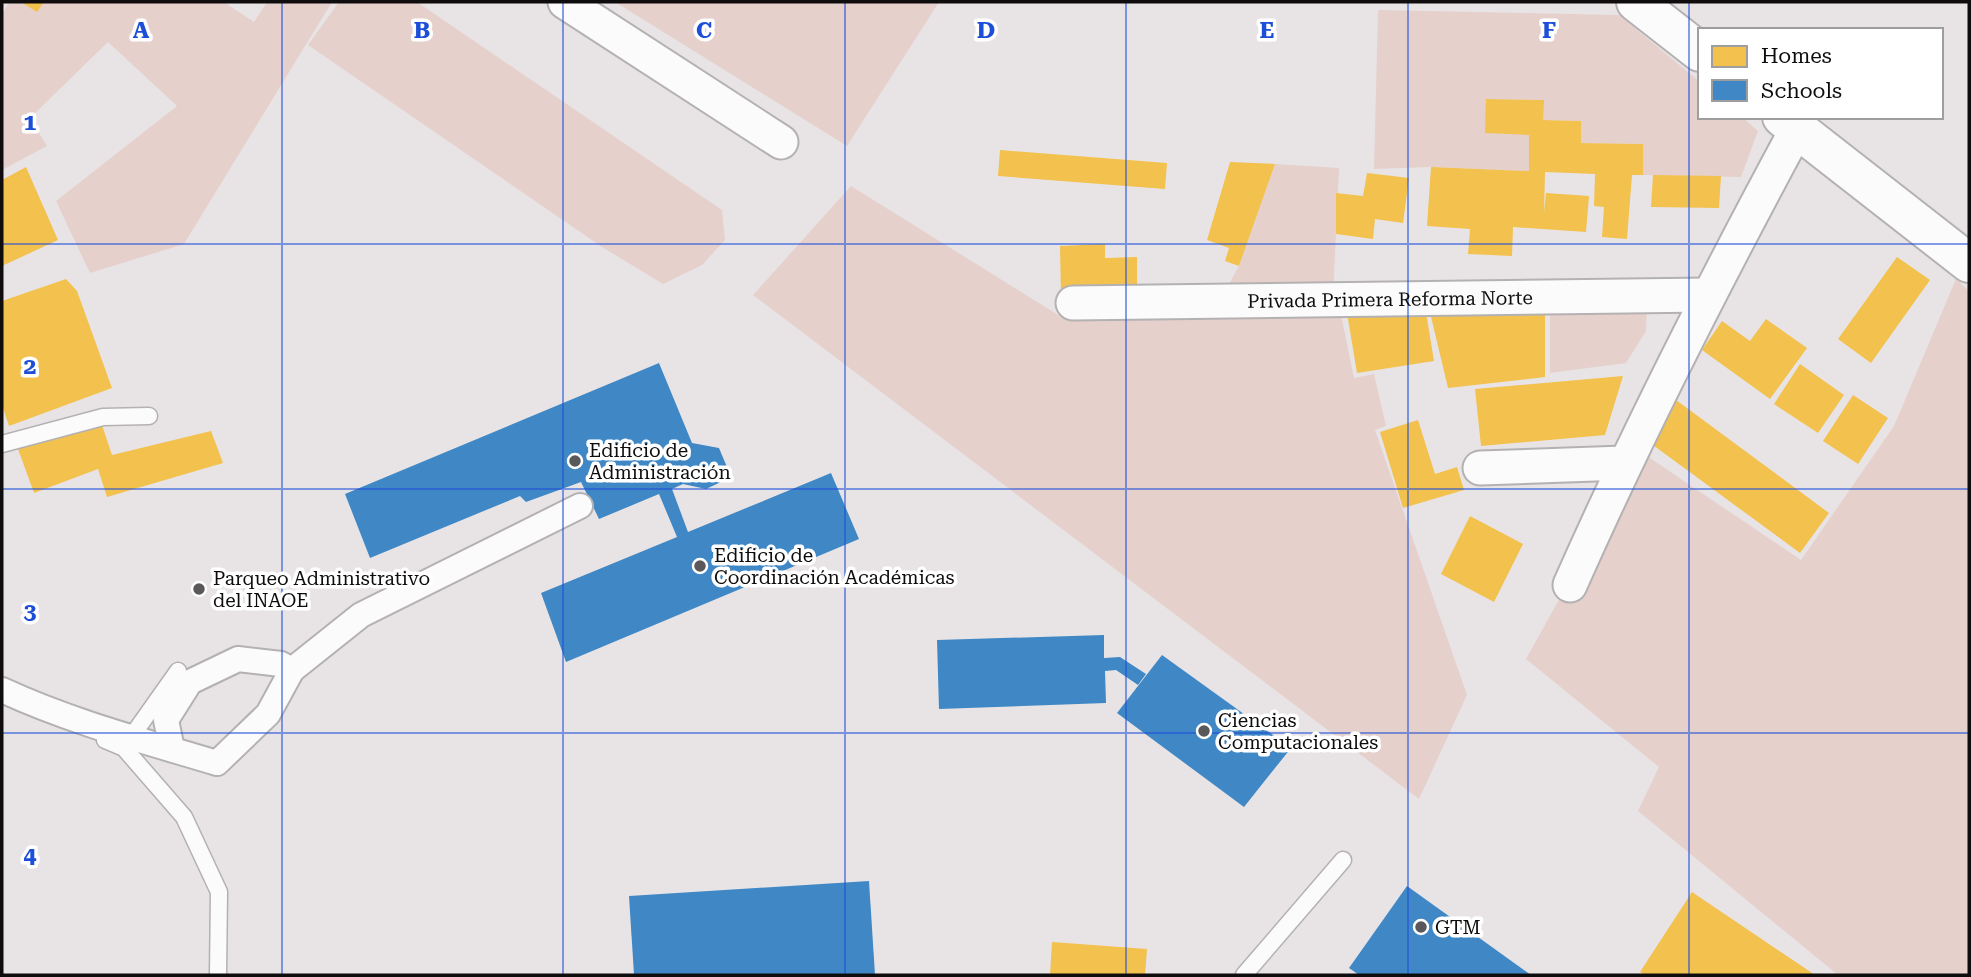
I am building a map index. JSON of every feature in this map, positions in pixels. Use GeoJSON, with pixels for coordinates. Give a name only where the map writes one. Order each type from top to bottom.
{"type":"FeatureCollection","features":[{"type":"Feature","properties":{"kind":"main road"},"geometry":{"type":"LineString","coordinates":[[1636,2],[1698,50]]}},
{"type":"Feature","properties":{"kind":"main road"},"geometry":{"type":"LineString","coordinates":[[1790,123],[1969,263]]}},
{"type":"Feature","properties":{"kind":"street"},"geometry":{"type":"LineString","coordinates":[[565,2],[781,142]]}},
{"type":"Feature","properties":{"kind":"street"},"geometry":{"type":"LineString","coordinates":[[1570,585],[1624,463],[1790,123]]}},
{"type":"Feature","properties":{"kind":"street","name":"Privada Primera Reforma Norte"},"geometry":{"type":"LineString","coordinates":[[1073,303],[1708,295]]}},
{"type":"Feature","properties":{"kind":"street"},"geometry":{"type":"LineString","coordinates":[[1480,468],[1624,463]]}},
{"type":"Feature","properties":{"kind":"street"},"geometry":{"type":"LineString","coordinates":[[2,690],[52,713],[128,742],[172,749],[217,762],[268,714],[292,670],[360,615],[580,506]]}},
{"type":"Feature","properties":{"kind":"street"},"geometry":{"type":"LineString","coordinates":[[172,749],[166,720],[190,682],[238,659],[281,664],[292,670]]}},
{"type":"Feature","properties":{"kind":"lane"},"geometry":{"type":"LineString","coordinates":[[2,444],[103,417],[149,416]]}},
{"type":"Feature","properties":{"kind":"lane"},"geometry":{"type":"LineString","coordinates":[[128,742],[178,671]]}},
{"type":"Feature","properties":{"kind":"lane"},"geometry":{"type":"LineString","coordinates":[[2,699],[128,742],[184,817],[219,892],[218,975]]}},
{"type":"Feature","properties":{"kind":"lane"},"geometry":{"type":"LineString","coordinates":[[1244,975],[1343,860]]}},
{"type":"Feature","properties":{"kind":"shaded area"},"geometry":{"type":"Polygon","coordinates":[[[9,2],[21,2],[37,11],[44,2],[224,2],[254,22],[267,2],[332,2],[184,244],[90,273],[56,201],[177,106],[108,42],[30,118],[47,146],[2,170],[2,15],[9,2]]]}},
{"type":"Feature","properties":{"kind":"shaded area"},"geometry":{"type":"Polygon","coordinates":[[[339,2],[417,2],[722,210],[725,240],[702,265],[663,284],[602,247],[308,45],[339,2]]]}},
{"type":"Feature","properties":{"kind":"shaded area"},"geometry":{"type":"Polygon","coordinates":[[[615,2],[939,2],[847,146],[615,2]]]}},
{"type":"Feature","properties":{"kind":"shaded area"},"geometry":{"type":"Polygon","coordinates":[[[1378,10],[1619,15],[1698,80],[1698,119],[1744,119],[1758,131],[1741,177],[1643,175],[1643,144],[1581,143],[1581,121],[1543,120],[1543,100],[1487,99],[1529,135],[1529,171],[1431,167],[1374,169],[1378,10]]]}},
{"type":"Feature","properties":{"kind":"shaded area"},"geometry":{"type":"Polygon","coordinates":[[[1275,164],[1339,168],[1333,297],[1219,302],[1239,266],[1275,164]]]}},
{"type":"Feature","properties":{"kind":"shaded area"},"geometry":{"type":"Polygon","coordinates":[[[851,186],[1063,318],[1339,305],[1354,378],[1374,374],[1386,426],[1375,430],[1467,695],[1419,799],[753,295],[851,186]]]}},
{"type":"Feature","properties":{"kind":"shaded area"},"geometry":{"type":"Polygon","coordinates":[[[1956,279],[1969,291],[1969,975],[1838,975],[1638,811],[1659,767],[1526,659],[1641,452],[1801,560],[1894,426],[1956,279]]]}},
{"type":"Feature","properties":{"kind":"shaded area"},"geometry":{"type":"Polygon","coordinates":[[[1550,303],[1647,303],[1646,331],[1626,363],[1550,373],[1550,303]]]}},
{"type":"Feature","properties":{"kind":"building: Homes"},"geometry":{"type":"Polygon","coordinates":[[[21,2],[44,2],[37,12],[21,2]]]}},
{"type":"Feature","properties":{"kind":"building: Homes"},"geometry":{"type":"Polygon","coordinates":[[[1486,99],[1544,100],[1543,120],[1581,121],[1581,143],[1643,144],[1643,175],[1632,175],[1627,239],[1602,237],[1604,207],[1594,206],[1595,174],[1545,172],[1544,213],[1546,193],[1589,196],[1586,232],[1513,227],[1512,256],[1468,254],[1470,229],[1427,226],[1431,167],[1529,171],[1529,135],[1485,133],[1486,99]]]}},
{"type":"Feature","properties":{"kind":"building: Homes"},"geometry":{"type":"Polygon","coordinates":[[[1000,150],[1167,163],[1165,189],[998,176],[1000,150]]]}},
{"type":"Feature","properties":{"kind":"building: Homes"},"geometry":{"type":"Polygon","coordinates":[[[1230,162],[1275,164],[1239,266],[1225,261],[1229,248],[1207,240],[1230,162]]]}},
{"type":"Feature","properties":{"kind":"building: Homes"},"geometry":{"type":"Polygon","coordinates":[[[26,167],[58,240],[2,266],[2,180],[26,167]]]}},
{"type":"Feature","properties":{"kind":"building: Homes"},"geometry":{"type":"Polygon","coordinates":[[[1367,173],[1409,178],[1403,223],[1375,219],[1373,239],[1336,234],[1336,193],[1363,196],[1367,173]]]}},
{"type":"Feature","properties":{"kind":"building: Homes"},"geometry":{"type":"Polygon","coordinates":[[[1653,175],[1721,176],[1719,208],[1651,207],[1653,175]]]}},
{"type":"Feature","properties":{"kind":"building: Homes"},"geometry":{"type":"Polygon","coordinates":[[[1105,244],[1105,258],[1137,257],[1137,293],[1061,294],[1060,246],[1105,244]]]}},
{"type":"Feature","properties":{"kind":"building: Homes"},"geometry":{"type":"Polygon","coordinates":[[[1897,257],[1930,280],[1871,363],[1838,339],[1897,257]]]}},
{"type":"Feature","properties":{"kind":"building: Homes"},"geometry":{"type":"Polygon","coordinates":[[[66,279],[77,291],[112,388],[9,426],[2,405],[2,301],[66,279]]]}},
{"type":"Feature","properties":{"kind":"building: Homes"},"geometry":{"type":"Polygon","coordinates":[[[1424,300],[1434,361],[1357,373],[1347,313],[1424,300]]]}},
{"type":"Feature","properties":{"kind":"building: Homes"},"geometry":{"type":"Polygon","coordinates":[[[1545,303],[1545,377],[1448,388],[1428,304],[1545,303]]]}},
{"type":"Feature","properties":{"kind":"building: Homes"},"geometry":{"type":"Polygon","coordinates":[[[1766,319],[1807,348],[1770,399],[1702,350],[1722,321],[1750,341],[1766,319]]]}},
{"type":"Feature","properties":{"kind":"building: Homes"},"geometry":{"type":"Polygon","coordinates":[[[1800,364],[1844,395],[1818,433],[1774,404],[1800,364]]]}},
{"type":"Feature","properties":{"kind":"building: Homes"},"geometry":{"type":"Polygon","coordinates":[[[1623,376],[1605,435],[1481,446],[1475,389],[1623,376]]]}},
{"type":"Feature","properties":{"kind":"building: Homes"},"geometry":{"type":"Polygon","coordinates":[[[1853,395],[1888,418],[1858,464],[1823,441],[1853,395]]]}},
{"type":"Feature","properties":{"kind":"building: Homes"},"geometry":{"type":"Polygon","coordinates":[[[1672,397],[1829,513],[1800,553],[1642,437],[1672,397]]]}},
{"type":"Feature","properties":{"kind":"building: Homes"},"geometry":{"type":"Polygon","coordinates":[[[100,419],[112,455],[211,431],[223,463],[107,497],[98,469],[34,493],[18,449],[100,419]]]}},
{"type":"Feature","properties":{"kind":"building: Homes"},"geometry":{"type":"Polygon","coordinates":[[[1418,420],[1435,474],[1457,467],[1464,490],[1403,508],[1380,432],[1418,420]]]}},
{"type":"Feature","properties":{"kind":"building: Homes"},"geometry":{"type":"Polygon","coordinates":[[[1470,516],[1523,544],[1494,602],[1441,574],[1470,516]]]}},
{"type":"Feature","properties":{"kind":"building: Homes"},"geometry":{"type":"Polygon","coordinates":[[[1692,892],[1815,975],[1645,975],[1640,972],[1692,892]]]}},
{"type":"Feature","properties":{"kind":"building: Homes"},"geometry":{"type":"Polygon","coordinates":[[[1052,942],[1147,949],[1145,975],[1050,975],[1052,942]]]}},
{"type":"Feature","properties":{"kind":"building: Schools"},"geometry":{"type":"Polygon","coordinates":[[[659,363],[692,443],[719,448],[727,467],[723,481],[706,489],[683,484],[672,489],[688,532],[831,473],[859,539],[566,662],[541,593],[677,537],[659,494],[599,519],[581,482],[526,502],[520,496],[370,558],[345,494],[659,363]]]}},
{"type":"Feature","properties":{"kind":"building: Schools"},"geometry":{"type":"Polygon","coordinates":[[[1104,635],[1104,658],[1120,657],[1146,674],[1138,685],[1116,670],[1105,671],[1106,703],[939,709],[937,640],[1104,635]]]}},
{"type":"Feature","properties":{"kind":"building: Schools","name":"Ciencias Computacionales"},"geometry":{"type":"Polygon","coordinates":[[[1162,655],[1291,748],[1244,807],[1117,713],[1162,655]]]}},
{"type":"Feature","properties":{"kind":"building: Schools"},"geometry":{"type":"Polygon","coordinates":[[[869,881],[875,975],[634,975],[629,896],[869,881]]]}},
{"type":"Feature","properties":{"kind":"building: Schools","name":"GTM"},"geometry":{"type":"Polygon","coordinates":[[[1407,886],[1531,975],[1359,975],[1349,968],[1407,886]]]}},
{"type":"Feature","properties":{"kind":"place","name":"Edificio de Administración"},"geometry":{"type":"Point","coordinates":[575,461]}},
{"type":"Feature","properties":{"kind":"place","name":"Edificio de Coordinación Académicas"},"geometry":{"type":"Point","coordinates":[700,566]}},
{"type":"Feature","properties":{"kind":"place","name":"Parqueo Administrativo del INAOE"},"geometry":{"type":"Point","coordinates":[199,589]}},
{"type":"Feature","properties":{"kind":"place","name":"Ciencias Computacionales"},"geometry":{"type":"Point","coordinates":[1204,731]}},
{"type":"Feature","properties":{"kind":"place","name":"GTM"},"geometry":{"type":"Point","coordinates":[1421,927]}}]}
